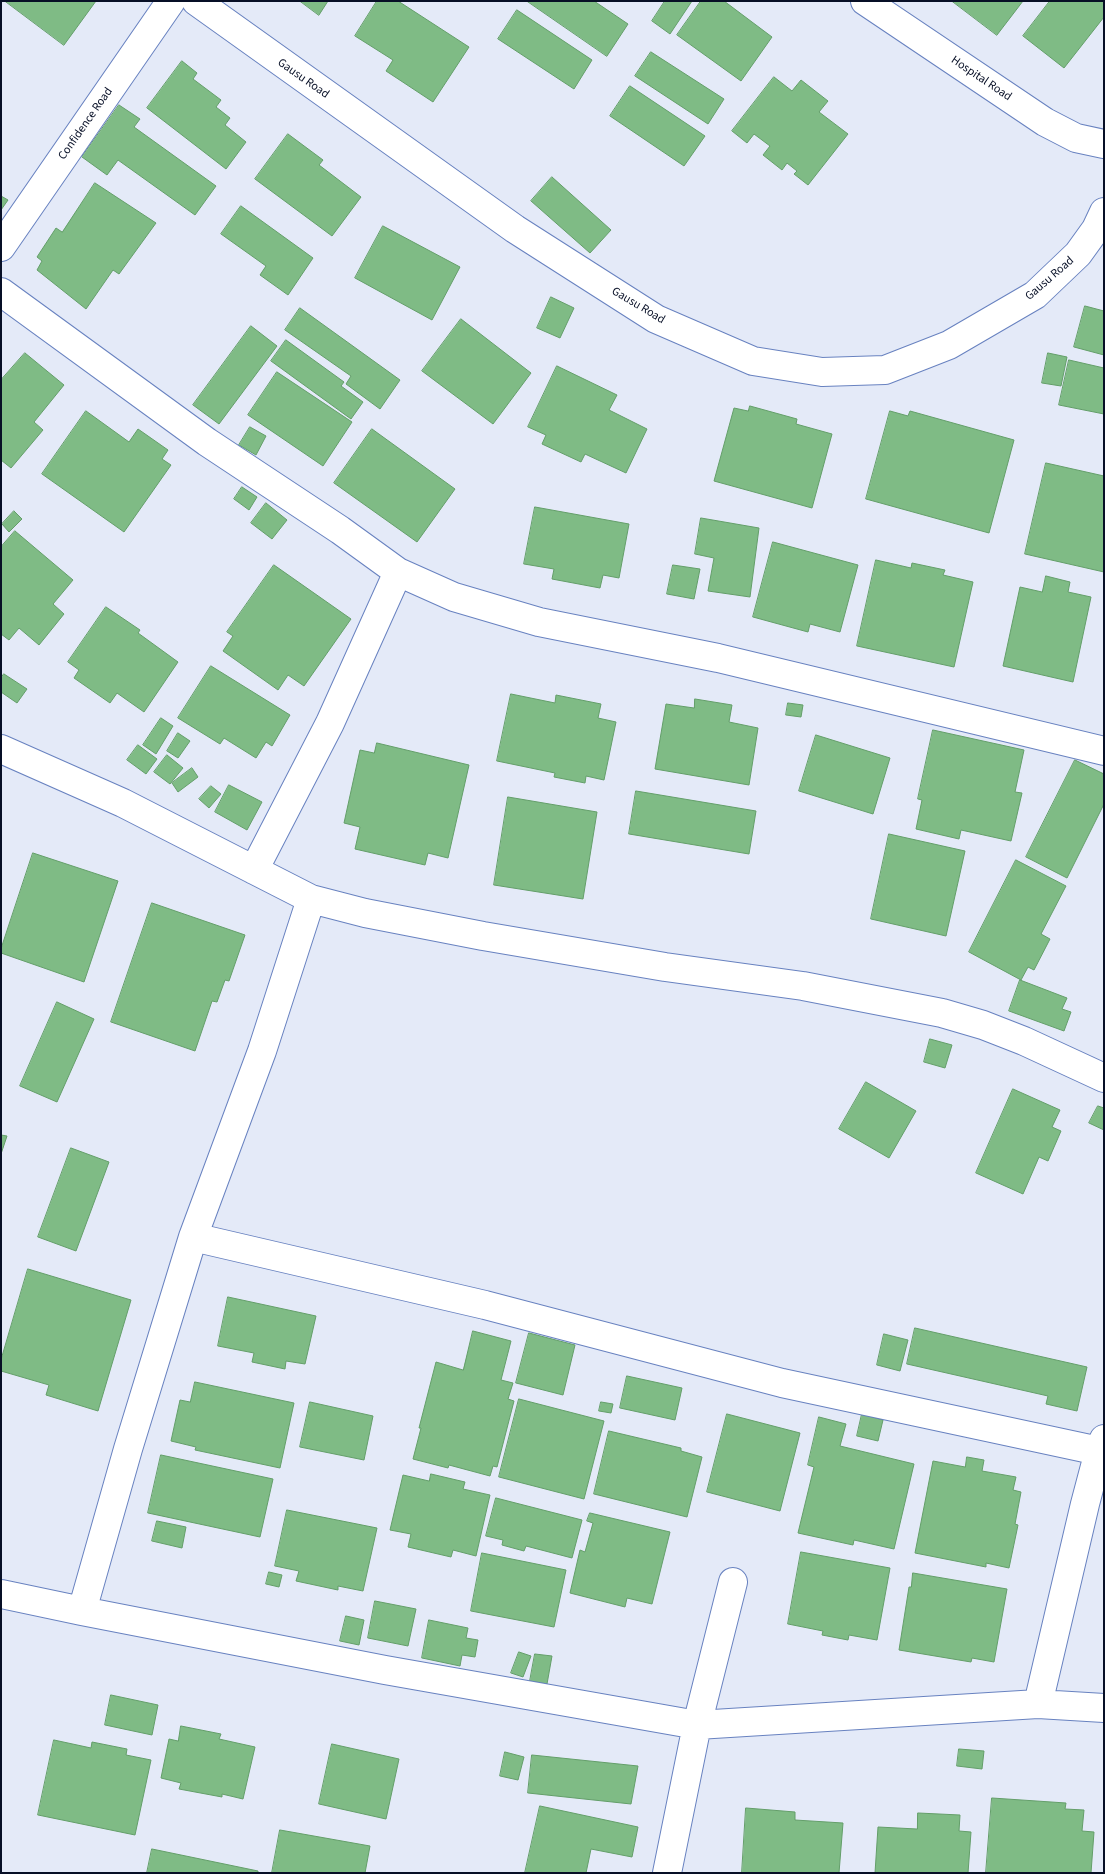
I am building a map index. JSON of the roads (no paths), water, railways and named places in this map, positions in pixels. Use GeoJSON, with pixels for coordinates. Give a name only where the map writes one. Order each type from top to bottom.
{"type":"FeatureCollection","features":[{"type":"Feature","properties":{"kind":"street","name":"Confidence Road"},"geometry":{"type":"LineString","coordinates":[[1,247],[171,1]]}},
{"type":"Feature","properties":{"kind":"street","name":"Gausu Road"},"geometry":{"type":"LineString","coordinates":[[196,1],[515,229],[656,319],[753,361],[822,372],[885,370],[949,345],[1035,295],[1078,254],[1096,229],[1104,212]]}},
{"type":"Feature","properties":{"kind":"street","name":"Hospital Road"},"geometry":{"type":"LineString","coordinates":[[865,1],[1045,122],[1076,138],[1104,144]]}},
{"type":"Feature","properties":{"kind":"street"},"geometry":{"type":"LineString","coordinates":[[1,292],[207,442],[340,530],[398,572],[454,597],[539,622],[718,658],[1104,751]]}},
{"type":"Feature","properties":{"kind":"street"},"geometry":{"type":"LineString","coordinates":[[254,870],[330,723],[398,572]]}},
{"type":"Feature","properties":{"kind":"street"},"geometry":{"type":"LineString","coordinates":[[1,749],[123,803],[312,899],[365,913],[483,936],[665,967],[803,986],[942,1012],[999,1031],[1103,1076]]}},
{"type":"Feature","properties":{"kind":"street"},"geometry":{"type":"LineString","coordinates":[[82,1612],[128,1449],[193,1238],[262,1051],[312,899]]}},
{"type":"Feature","properties":{"kind":"street"},"geometry":{"type":"LineString","coordinates":[[193,1238],[484,1305],[782,1383],[1101,1445],[1085,1504],[1038,1704]]}},
{"type":"Feature","properties":{"kind":"street"},"geometry":{"type":"LineString","coordinates":[[667,1873],[697,1725],[733,1582]]}},
{"type":"Feature","properties":{"kind":"street"},"geometry":{"type":"LineString","coordinates":[[1,1594],[82,1612],[385,1670],[697,1725],[1038,1704],[1104,1708]]}}]}
